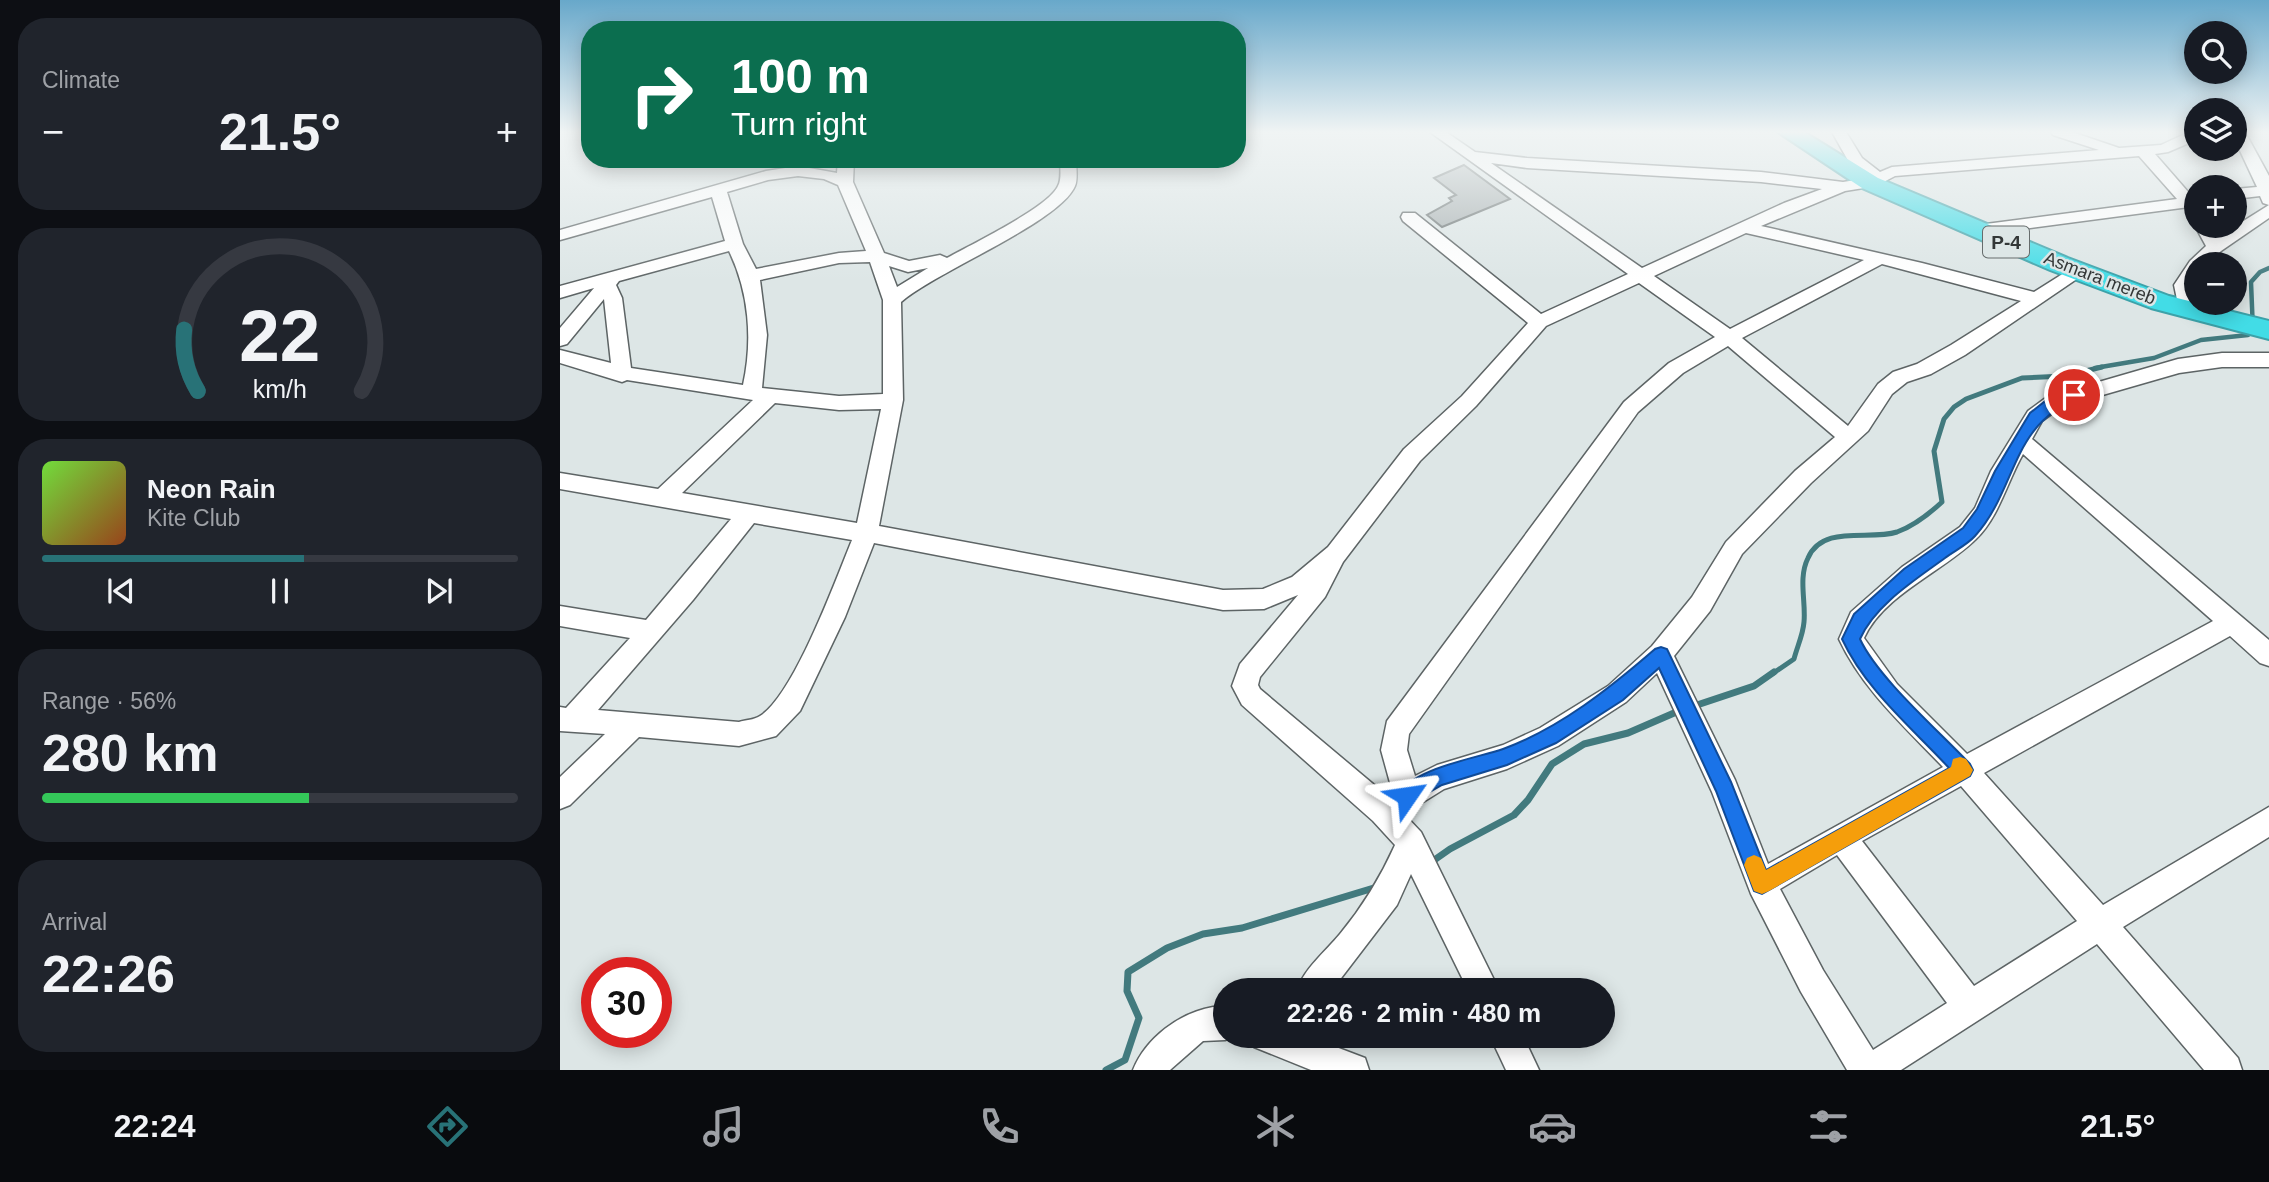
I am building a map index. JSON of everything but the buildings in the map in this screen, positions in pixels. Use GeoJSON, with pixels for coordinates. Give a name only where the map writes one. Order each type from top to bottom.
{"type":"FeatureCollection","features":[{"type":"Feature","properties":{"kind":"highway","name":"Asmara mereb"},"geometry":{"type":"LineString","coordinates":[[1877,182],[1978,230],[2078,272],[2184,309]]}},
{"type":"Feature","properties":{"kind":"highway","name":"Asmara mereb"},"geometry":{"type":"LineString","coordinates":[[2206,315],[2269,330]]}},
{"type":"Feature","properties":{"kind":"street"},"geometry":{"type":"LineString","coordinates":[[560,235],[746,182]]}},
{"type":"Feature","properties":{"kind":"street"},"geometry":{"type":"LineString","coordinates":[[566,720],[739,734],[767,727],[791,703],[833,617],[866,534],[893,400],[892,300],[877,256],[845,182]]}},
{"type":"Feature","properties":{"kind":"street"},"geometry":{"type":"LineString","coordinates":[[892,300],[910,285],[1005,233],[1059,198],[1068,182]]}},
{"type":"Feature","properties":{"kind":"street"},"geometry":{"type":"LineString","coordinates":[[1507,182],[1730,337],[1849,439]]}},
{"type":"Feature","properties":{"kind":"street"},"geometry":{"type":"LineString","coordinates":[[1801,182],[1842,187]]}},
{"type":"Feature","properties":{"kind":"street"},"geometry":{"type":"LineString","coordinates":[[1478,978],[1411,842],[1383,811],[1251,696],[1245,686],[1249,672],[1317,590],[1336,554],[1412,455],[1469,401],[1539,322],[1743,227],[1842,187],[1864,182]]}},
{"type":"Feature","properties":{"kind":"street"},"geometry":{"type":"LineString","coordinates":[[662,499],[760,395],[759,323],[750,276],[734,244],[718,190]]}},
{"type":"Feature","properties":{"kind":"street"},"geometry":{"type":"LineString","coordinates":[[2247,194],[2267,195]]}},
{"type":"Feature","properties":{"kind":"street"},"geometry":{"type":"LineString","coordinates":[[750,276],[839,258],[877,256],[908,267],[938,261],[1059,198]]}},
{"type":"Feature","properties":{"kind":"street"},"geometry":{"type":"LineString","coordinates":[[1978,230],[2184,206]]}},
{"type":"Feature","properties":{"kind":"street"},"geometry":{"type":"LineString","coordinates":[[2210,252],[2269,210]]}},
{"type":"Feature","properties":{"kind":"street"},"geometry":{"type":"LineString","coordinates":[[1409,217],[1539,322]]}},
{"type":"Feature","properties":{"kind":"street"},"geometry":{"type":"LineString","coordinates":[[1743,227],[1973,280],[2037,299]]}},
{"type":"Feature","properties":{"kind":"street"},"geometry":{"type":"LineString","coordinates":[[2210,238],[2215,247]]}},
{"type":"Feature","properties":{"kind":"street"},"geometry":{"type":"LineString","coordinates":[[560,292],[610,281],[734,244]]}},
{"type":"Feature","properties":{"kind":"street"},"geometry":{"type":"LineString","coordinates":[[1407,796],[1394,750],[1396,730],[1631,407],[1676,368],[1879,259]]}},
{"type":"Feature","properties":{"kind":"street"},"geometry":{"type":"LineString","coordinates":[[1383,811],[1437,778],[1507,756],[1549,737],[1616,694],[1661,654],[1701,604],[1734,548],[1803,477],[1849,439],[1861,426],[1885,389],[1900,377],[1924,369],[1958,350],[2078,272]]}},
{"type":"Feature","properties":{"kind":"street"},"geometry":{"type":"LineString","coordinates":[[560,340],[610,281]]}},
{"type":"Feature","properties":{"kind":"street"},"geometry":{"type":"LineString","coordinates":[[610,281],[622,375]]}},
{"type":"Feature","properties":{"kind":"street"},"geometry":{"type":"LineString","coordinates":[[560,356],[622,375],[760,395],[860,405],[893,400]]}},
{"type":"Feature","properties":{"kind":"street"},"geometry":{"type":"LineString","coordinates":[[2227,1070],[1964,770],[1880,682],[1859,657],[1851,639],[1860,619],[1910,574],[1968,533],[1984,512],[2002,471],[2022,442],[2035,416],[2054,402],[2178,366],[2222,360],[2269,360]]}},
{"type":"Feature","properties":{"kind":"street"},"geometry":{"type":"LineString","coordinates":[[2022,442],[2269,655]]}},
{"type":"Feature","properties":{"kind":"street"},"geometry":{"type":"LineString","coordinates":[[560,481],[1223,600],[1264,599],[1300,584],[1336,554]]}},
{"type":"Feature","properties":{"kind":"street"},"geometry":{"type":"LineString","coordinates":[[566,720],[691,586],[748,513]]}},
{"type":"Feature","properties":{"kind":"street"},"geometry":{"type":"LineString","coordinates":[[560,616],[649,631]]}},
{"type":"Feature","properties":{"kind":"street"},"geometry":{"type":"LineString","coordinates":[[1762,884],[1840,837],[2232,623]]}},
{"type":"Feature","properties":{"kind":"street"},"geometry":{"type":"LineString","coordinates":[[1661,654],[1725,789],[1762,884],[1812,981],[1866,1070]]}},
{"type":"Feature","properties":{"kind":"street"},"geometry":{"type":"LineString","coordinates":[[560,796],[634,725]]}},
{"type":"Feature","properties":{"kind":"street"},"geometry":{"type":"LineString","coordinates":[[1871,1070],[2099,924],[2269,821]]}},
{"type":"Feature","properties":{"kind":"street"},"geometry":{"type":"LineString","coordinates":[[1840,837],[1970,1007]]}},
{"type":"Feature","properties":{"kind":"street"},"geometry":{"type":"LineString","coordinates":[[1321,978],[1352,943],[1387,895],[1411,842]]}},
{"type":"Feature","properties":{"kind":"street"},"geometry":{"type":"LineString","coordinates":[[1149,1070],[1168,1047],[1194,1027],[1213,1025]]}},
{"type":"Feature","properties":{"kind":"street"},"geometry":{"type":"LineString","coordinates":[[1298,1048],[1353,1070]]}},
{"type":"Feature","properties":{"kind":"street"},"geometry":{"type":"LineString","coordinates":[[1512,1048],[1523,1070]]}},
{"type":"Feature","properties":{"kind":"waterway"},"geometry":{"type":"LineString","coordinates":[[2095,368],[2154,358],[2201,340],[2248,335],[2253,331],[2251,282],[2260,272],[2269,268]]}},
{"type":"Feature","properties":{"kind":"waterway"},"geometry":{"type":"LineString","coordinates":[[1772,674],[1794,659],[1804,622],[1803,573],[1815,547],[1835,537],[1897,532],[1921,519],[1942,502],[1934,451],[1944,419],[1954,407],[1966,399],[2022,378],[2065,376],[2102,367]]}},
{"type":"Feature","properties":{"kind":"waterway"},"geometry":{"type":"LineString","coordinates":[[1694,706],[1754,686],[1774,672]]}},
{"type":"Feature","properties":{"kind":"waterway"},"geometry":{"type":"LineString","coordinates":[[1430,863],[1450,849],[1514,815],[1528,800],[1552,764],[1584,744],[1628,733],[1681,710]]}},
{"type":"Feature","properties":{"kind":"waterway"},"geometry":{"type":"LineString","coordinates":[[1106,1070],[1125,1060],[1139,1018],[1127,991],[1128,972],[1167,948],[1203,934],[1242,928],[1377,887]]}},
{"type":"Feature","properties":{"kind":"slow traffic"},"geometry":{"type":"LineString","coordinates":[[1754,865],[1762,884],[1840,837],[1964,770],[1960,766]]}},
{"type":"Feature","properties":{"kind":"route"},"geometry":{"type":"LineString","coordinates":[[1407,796],[1437,778],[1507,756],[1549,737],[1616,694],[1661,654],[1725,789],[1762,884],[1840,837],[1964,770],[1880,682],[1859,657],[1851,639],[1860,619],[1910,574],[1968,533],[1984,512],[2002,471],[2022,442],[2035,416],[2054,402],[2074,395]]}}]}
